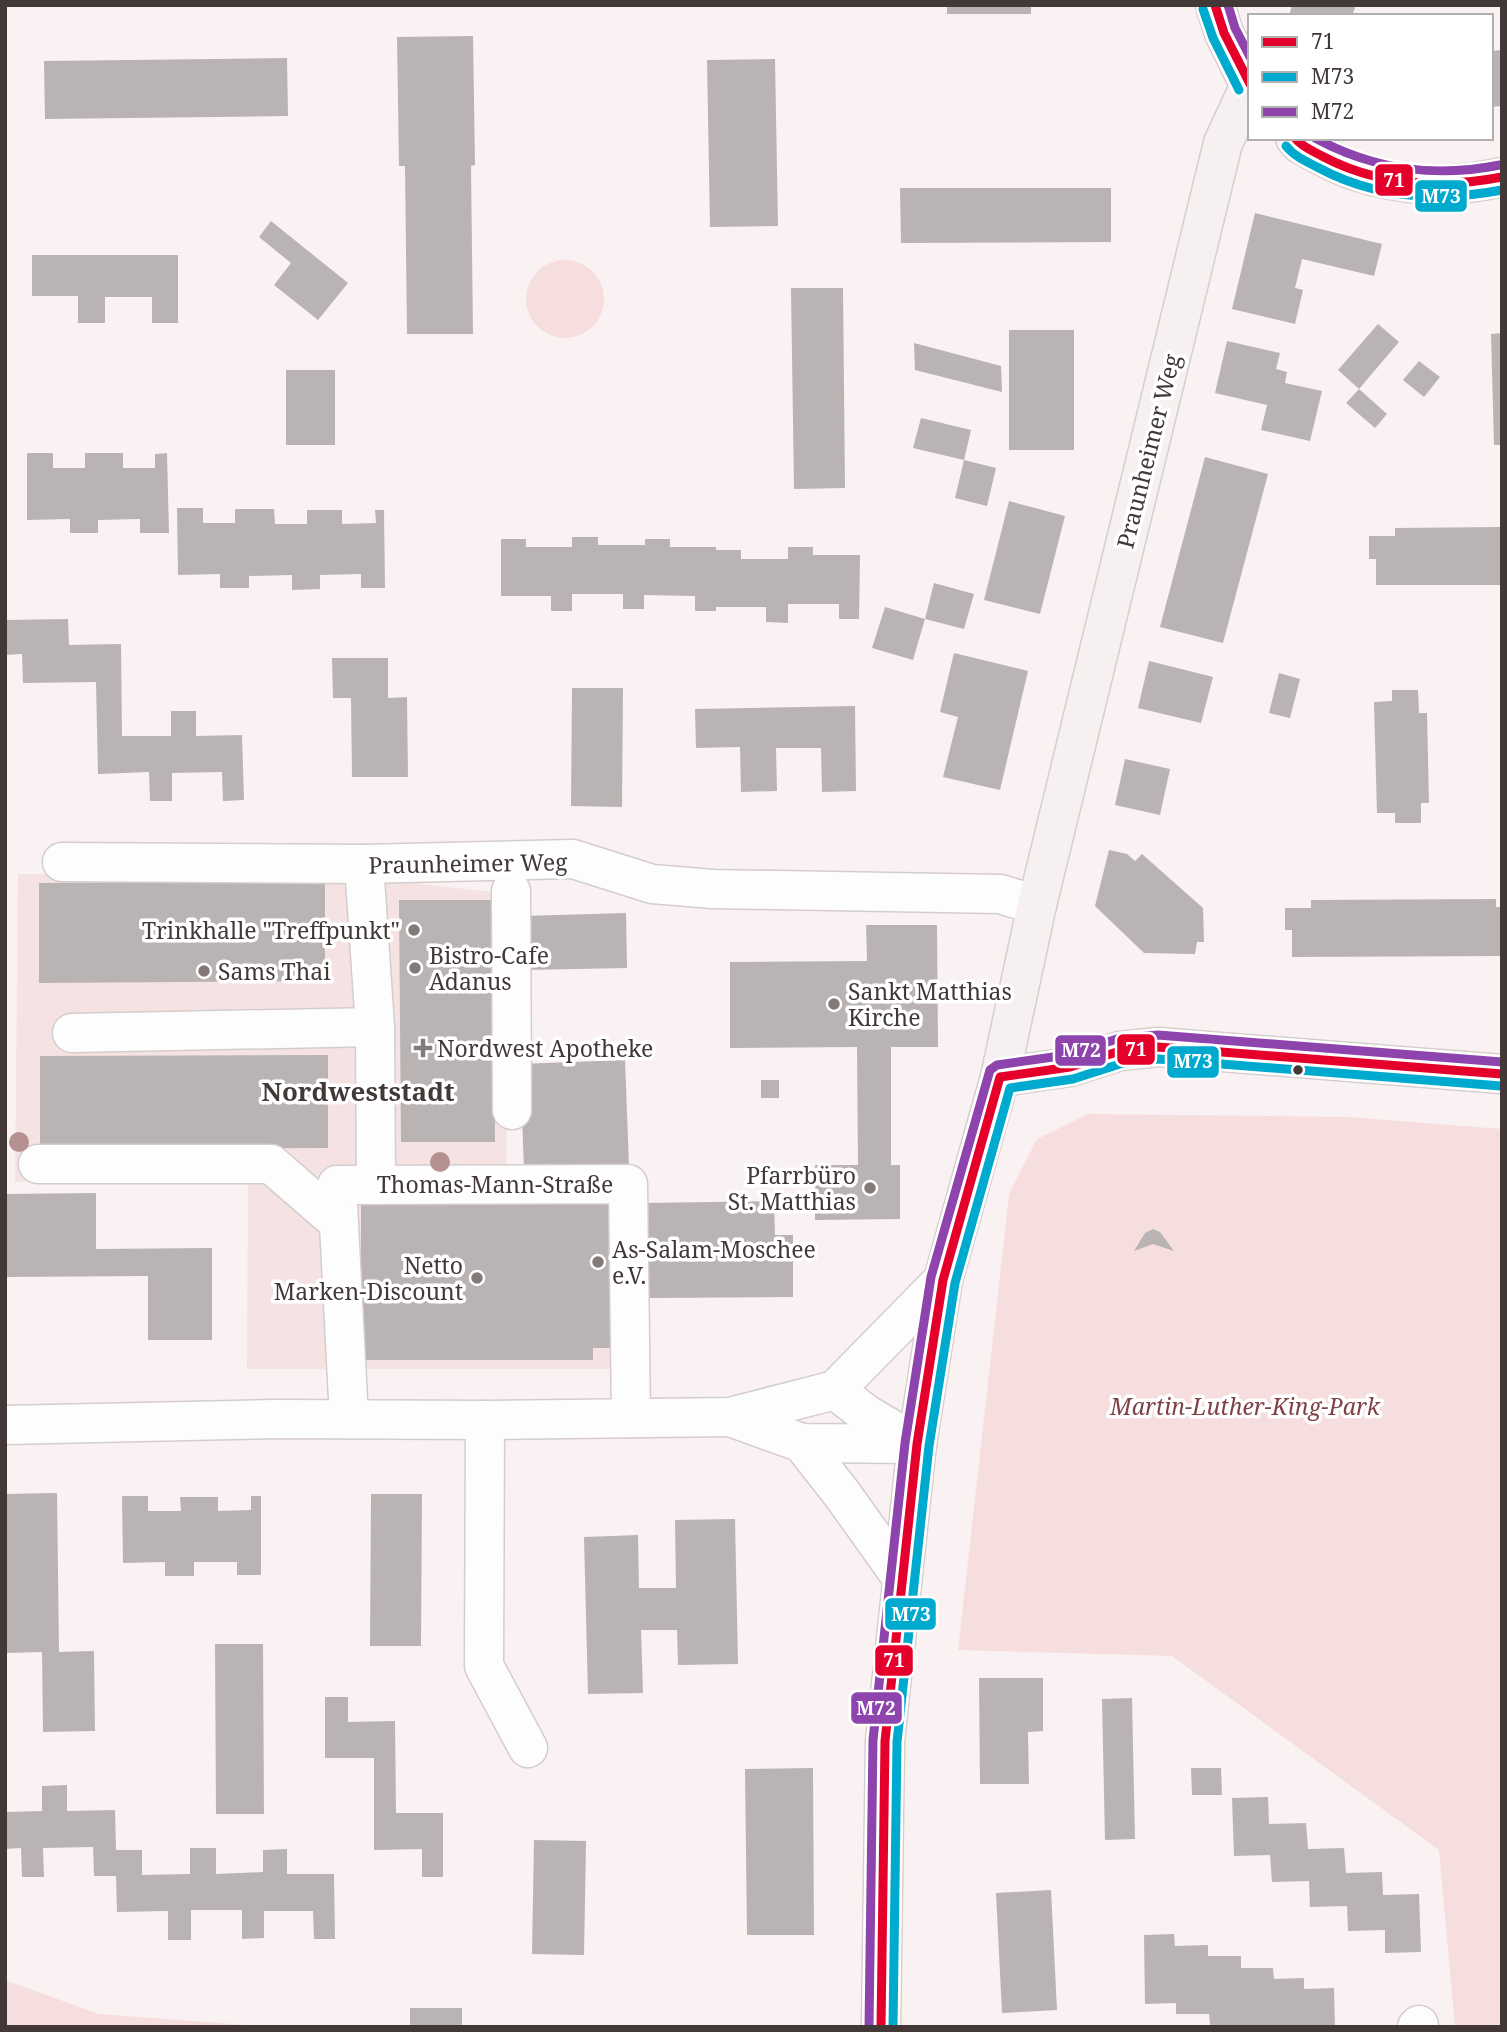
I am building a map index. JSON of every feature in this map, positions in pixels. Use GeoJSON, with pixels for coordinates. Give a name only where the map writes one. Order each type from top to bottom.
{"type":"FeatureCollection","features":[{"type":"Feature","properties":{"kind":"main road","name":"Praunheimer Weg"},"geometry":{"type":"LineString","coordinates":[[881,2027],[885,1741],[917,1444],[943,1280],[1000,1077],[1037,905],[1223,143],[1248,87]]}},
{"type":"Feature","properties":{"kind":"main road"},"geometry":{"type":"LineString","coordinates":[[1297,140],[1351,169],[1403,184],[1467,185],[1502,177]]}},
{"type":"Feature","properties":{"kind":"main road"},"geometry":{"type":"LineString","coordinates":[[1000,1077],[1070,1067],[1120,1051],[1158,1047],[1502,1074]]}},
{"type":"Feature","properties":{"kind":"street","name":"Praunheimer Weg"},"geometry":{"type":"LineString","coordinates":[[1215,5],[1224,33],[1248,83]]}},
{"type":"Feature","properties":{"kind":"street","name":"Praunheimer Weg"},"geometry":{"type":"LineString","coordinates":[[62,862],[364,864],[573,859],[652,884],[713,889],[1000,894],[1037,905]]}},
{"type":"Feature","properties":{"kind":"street"},"geometry":{"type":"LineString","coordinates":[[364,864],[375,1027],[376,1185]]}},
{"type":"Feature","properties":{"kind":"street"},"geometry":{"type":"LineString","coordinates":[[512,891],[512,1110]]}},
{"type":"Feature","properties":{"kind":"street"},"geometry":{"type":"LineString","coordinates":[[72,1032],[375,1027]]}},
{"type":"Feature","properties":{"kind":"street"},"geometry":{"type":"LineString","coordinates":[[38,1164],[271,1164],[339,1223],[349,1419]]}},
{"type":"Feature","properties":{"kind":"street","name":"Thomas-Mann-Straße"},"geometry":{"type":"LineString","coordinates":[[339,1223],[337,1185],[628,1184],[631,1418]]}},
{"type":"Feature","properties":{"kind":"street"},"geometry":{"type":"LineString","coordinates":[[5,1425],[274,1419],[730,1417],[835,1390],[943,1280]]}},
{"type":"Feature","properties":{"kind":"street"},"geometry":{"type":"LineString","coordinates":[[835,1390],[866,1414],[917,1444]]}},
{"type":"Feature","properties":{"kind":"street"},"geometry":{"type":"LineString","coordinates":[[730,1417],[802,1443],[917,1444]]}},
{"type":"Feature","properties":{"kind":"street"},"geometry":{"type":"LineString","coordinates":[[485,1420],[484,1666],[528,1748]]}},
{"type":"Feature","properties":{"kind":"street"},"geometry":{"type":"LineString","coordinates":[[802,1443],[902,1577]]}},
{"type":"Feature","properties":{"kind":"shaded area"},"geometry":{"type":"Polygon","coordinates":[[[18,874],[328,874],[503,893],[507,1191],[622,1193],[620,1369],[247,1369],[248,1179],[15,1182],[18,874]]]}},
{"type":"Feature","properties":{"kind":"green space"},"geometry":{"type":"Polygon","coordinates":[[[565,260],[580,263],[593,271],[601,284],[604,299],[601,314],[593,327],[580,335],[565,338],[550,335],[537,327],[529,314],[526,299],[529,284],[537,271],[550,263],[565,260]]]}},
{"type":"Feature","properties":{"kind":"green space","name":"Martin-Luther-King-Park"},"geometry":{"type":"Polygon","coordinates":[[[1088,1114],[1348,1117],[1502,1129],[1502,2027],[1455,2027],[1439,1850],[1172,1656],[958,1650],[1009,1194],[1037,1139],[1088,1114]]]}},
{"type":"Feature","properties":{"kind":"green space"},"geometry":{"type":"Polygon","coordinates":[[[5,1980],[99,2014],[272,2027],[5,2027],[5,1980]]]}},
{"type":"Feature","properties":{"kind":"building"},"geometry":{"type":"Polygon","coordinates":[[[947,5],[1031,5],[1031,14],[947,14],[947,5]]]}},
{"type":"Feature","properties":{"kind":"building"},"geometry":{"type":"Polygon","coordinates":[[[1292,5],[1356,5],[1353,14],[1290,14],[1292,5]]]}},
{"type":"Feature","properties":{"kind":"building"},"geometry":{"type":"Polygon","coordinates":[[[473,36],[473,334],[407,334],[405,166],[399,166],[397,37],[473,36]]]}},
{"type":"Feature","properties":{"kind":"building"},"geometry":{"type":"Polygon","coordinates":[[[1502,50],[1502,106],[1493,107],[1493,51],[1502,50]]]}},
{"type":"Feature","properties":{"kind":"building"},"geometry":{"type":"Polygon","coordinates":[[[287,58],[288,116],[45,119],[44,61],[287,58]]]}},
{"type":"Feature","properties":{"kind":"building"},"geometry":{"type":"Polygon","coordinates":[[[775,59],[778,226],[710,227],[707,60],[775,59]]]}},
{"type":"Feature","properties":{"kind":"building"},"geometry":{"type":"Polygon","coordinates":[[[900,188],[1111,188],[1111,242],[901,243],[900,188]]]}},
{"type":"Feature","properties":{"kind":"building"},"geometry":{"type":"Polygon","coordinates":[[[1255,213],[1382,244],[1374,276],[1302,259],[1295,288],[1303,290],[1295,324],[1232,309],[1255,213]]]}},
{"type":"Feature","properties":{"kind":"building"},"geometry":{"type":"Polygon","coordinates":[[[271,221],[348,283],[318,320],[274,285],[291,263],[259,237],[271,221]]]}},
{"type":"Feature","properties":{"kind":"building"},"geometry":{"type":"Polygon","coordinates":[[[32,255],[178,255],[178,323],[152,323],[152,297],[105,297],[105,323],[78,323],[78,296],[32,296],[32,255]]]}},
{"type":"Feature","properties":{"kind":"building"},"geometry":{"type":"Polygon","coordinates":[[[791,288],[843,288],[845,488],[794,489],[791,288]]]}},
{"type":"Feature","properties":{"kind":"building"},"geometry":{"type":"Polygon","coordinates":[[[1378,324],[1399,342],[1359,389],[1338,370],[1378,324]]]}},
{"type":"Feature","properties":{"kind":"building"},"geometry":{"type":"Polygon","coordinates":[[[1009,330],[1074,330],[1074,450],[1009,450],[1009,330]]]}},
{"type":"Feature","properties":{"kind":"building"},"geometry":{"type":"Polygon","coordinates":[[[1502,333],[1502,445],[1494,445],[1491,334],[1502,333]]]}},
{"type":"Feature","properties":{"kind":"building"},"geometry":{"type":"Polygon","coordinates":[[[1227,341],[1280,353],[1276,369],[1287,372],[1285,383],[1322,391],[1310,441],[1261,430],[1267,405],[1215,393],[1227,341]]]}},
{"type":"Feature","properties":{"kind":"building"},"geometry":{"type":"Polygon","coordinates":[[[914,343],[1001,366],[1002,392],[915,370],[914,343]]]}},
{"type":"Feature","properties":{"kind":"building"},"geometry":{"type":"Polygon","coordinates":[[[1419,361],[1440,377],[1424,397],[1403,380],[1419,361]]]}},
{"type":"Feature","properties":{"kind":"building"},"geometry":{"type":"Polygon","coordinates":[[[286,370],[335,370],[335,445],[286,445],[286,370]]]}},
{"type":"Feature","properties":{"kind":"building"},"geometry":{"type":"Polygon","coordinates":[[[1359,389],[1387,414],[1375,428],[1346,403],[1359,389]]]}},
{"type":"Feature","properties":{"kind":"building"},"geometry":{"type":"Polygon","coordinates":[[[921,418],[971,430],[964,460],[913,448],[921,418]]]}},
{"type":"Feature","properties":{"kind":"building"},"geometry":{"type":"Polygon","coordinates":[[[27,453],[53,453],[53,468],[85,468],[85,453],[123,453],[123,468],[155,468],[155,454],[167,453],[169,533],[140,533],[140,519],[98,520],[98,533],[70,533],[70,519],[27,520],[27,453]]]}},
{"type":"Feature","properties":{"kind":"building"},"geometry":{"type":"Polygon","coordinates":[[[1205,457],[1268,474],[1223,643],[1160,627],[1205,457]]]}},
{"type":"Feature","properties":{"kind":"building"},"geometry":{"type":"Polygon","coordinates":[[[964,460],[996,468],[987,506],[955,498],[964,460]]]}},
{"type":"Feature","properties":{"kind":"building"},"geometry":{"type":"Polygon","coordinates":[[[1009,501],[1065,516],[1040,614],[984,600],[1009,501]]]}},
{"type":"Feature","properties":{"kind":"building"},"geometry":{"type":"Polygon","coordinates":[[[177,508],[203,508],[203,523],[235,523],[235,509],[274,509],[275,524],[307,524],[307,510],[342,510],[342,524],[376,523],[375,510],[384,510],[385,588],[361,588],[361,574],[320,575],[320,589],[292,590],[292,575],[249,576],[249,588],[220,588],[220,574],[178,575],[177,508]]]}},
{"type":"Feature","properties":{"kind":"building"},"geometry":{"type":"Polygon","coordinates":[[[1502,527],[1502,585],[1376,585],[1376,559],[1369,559],[1369,536],[1395,536],[1395,528],[1502,527]]]}},
{"type":"Feature","properties":{"kind":"building"},"geometry":{"type":"Polygon","coordinates":[[[572,537],[598,537],[598,545],[645,545],[645,539],[670,539],[670,547],[741,550],[741,559],[788,559],[788,547],[813,547],[813,555],[860,555],[859,619],[839,619],[839,604],[788,604],[788,623],[766,622],[766,607],[716,607],[716,611],[695,611],[695,596],[644,595],[644,609],[623,609],[623,594],[572,594],[572,611],[551,611],[551,596],[501,596],[501,539],[526,539],[526,547],[572,547],[572,537]]]}},
{"type":"Feature","properties":{"kind":"building"},"geometry":{"type":"Polygon","coordinates":[[[934,583],[974,594],[964,629],[925,619],[934,583]]]}},
{"type":"Feature","properties":{"kind":"building"},"geometry":{"type":"Polygon","coordinates":[[[885,607],[925,619],[913,660],[872,648],[885,607]]]}},
{"type":"Feature","properties":{"kind":"building"},"geometry":{"type":"Polygon","coordinates":[[[68,619],[69,645],[121,644],[122,736],[171,736],[171,711],[196,711],[196,736],[242,735],[244,800],[223,801],[222,772],[172,773],[172,801],[150,801],[149,772],[98,774],[96,682],[23,683],[22,654],[5,655],[5,620],[68,619]]]}},
{"type":"Feature","properties":{"kind":"building"},"geometry":{"type":"Polygon","coordinates":[[[954,653],[1028,671],[1000,790],[943,777],[958,717],[940,712],[954,653]]]}},
{"type":"Feature","properties":{"kind":"building"},"geometry":{"type":"Polygon","coordinates":[[[332,658],[388,658],[388,698],[407,697],[408,777],[352,777],[351,698],[333,698],[332,658]]]}},
{"type":"Feature","properties":{"kind":"building"},"geometry":{"type":"Polygon","coordinates":[[[1149,661],[1213,677],[1201,723],[1138,708],[1149,661]]]}},
{"type":"Feature","properties":{"kind":"building"},"geometry":{"type":"Polygon","coordinates":[[[1279,673],[1300,679],[1290,718],[1269,713],[1279,673]]]}},
{"type":"Feature","properties":{"kind":"building"},"geometry":{"type":"Polygon","coordinates":[[[572,688],[623,688],[622,807],[571,806],[572,688]]]}},
{"type":"Feature","properties":{"kind":"building"},"geometry":{"type":"Polygon","coordinates":[[[1392,690],[1418,690],[1419,713],[1427,713],[1429,803],[1421,803],[1421,823],[1395,823],[1395,813],[1377,813],[1374,702],[1392,701],[1392,690]]]}},
{"type":"Feature","properties":{"kind":"building"},"geometry":{"type":"Polygon","coordinates":[[[855,706],[856,791],[822,792],[821,748],[776,748],[777,791],[741,792],[740,747],[696,748],[695,709],[855,706]]]}},
{"type":"Feature","properties":{"kind":"building"},"geometry":{"type":"Polygon","coordinates":[[[1125,759],[1170,769],[1160,815],[1115,805],[1125,759]]]}},
{"type":"Feature","properties":{"kind":"building"},"geometry":{"type":"Polygon","coordinates":[[[1109,850],[1127,854],[1135,861],[1142,854],[1203,908],[1204,942],[1197,942],[1195,954],[1144,953],[1095,906],[1109,850]]]}},
{"type":"Feature","properties":{"kind":"building"},"geometry":{"type":"Polygon","coordinates":[[[325,881],[325,981],[39,983],[39,883],[325,881]]]}},
{"type":"Feature","properties":{"kind":"building"},"geometry":{"type":"Polygon","coordinates":[[[1496,899],[1496,907],[1502,907],[1502,956],[1292,957],[1292,930],[1285,930],[1285,908],[1311,908],[1311,900],[1496,899]]]}},
{"type":"Feature","properties":{"kind":"building"},"geometry":{"type":"Polygon","coordinates":[[[399,900],[494,900],[495,1142],[401,1142],[399,900]]]}},
{"type":"Feature","properties":{"kind":"building"},"geometry":{"type":"Polygon","coordinates":[[[626,913],[627,968],[524,970],[522,916],[626,913]]]}},
{"type":"Feature","properties":{"kind":"building","name":"Sankt Matthias Kirche"},"geometry":{"type":"Polygon","coordinates":[[[866,925],[937,925],[938,1047],[891,1047],[891,1165],[900,1165],[900,1219],[815,1220],[815,1165],[858,1165],[857,1047],[730,1048],[730,962],[867,961],[866,925]]]}},
{"type":"Feature","properties":{"kind":"building"},"geometry":{"type":"Polygon","coordinates":[[[328,1055],[328,1148],[40,1149],[40,1056],[328,1055]]]}},
{"type":"Feature","properties":{"kind":"building"},"geometry":{"type":"Polygon","coordinates":[[[625,1060],[629,1165],[524,1170],[520,1064],[625,1060]]]}},
{"type":"Feature","properties":{"kind":"building"},"geometry":{"type":"Polygon","coordinates":[[[761,1080],[779,1080],[779,1098],[761,1098],[761,1080]]]}},
{"type":"Feature","properties":{"kind":"building"},"geometry":{"type":"Polygon","coordinates":[[[96,1193],[96,1249],[212,1248],[212,1340],[148,1340],[148,1276],[5,1277],[5,1194],[96,1193]]]}},
{"type":"Feature","properties":{"kind":"building"},"geometry":{"type":"Polygon","coordinates":[[[361,1200],[615,1200],[615,1348],[593,1348],[593,1360],[361,1360],[361,1200]]]}},
{"type":"Feature","properties":{"kind":"building"},"geometry":{"type":"Polygon","coordinates":[[[774,1201],[775,1235],[793,1235],[793,1297],[645,1298],[643,1203],[774,1201]]]}},
{"type":"Feature","properties":{"kind":"building"},"geometry":{"type":"Polygon","coordinates":[[[1153,1229],[1160,1232],[1174,1251],[1153,1244],[1134,1251],[1145,1233],[1153,1229]]]}},
{"type":"Feature","properties":{"kind":"building"},"geometry":{"type":"Polygon","coordinates":[[[57,1493],[59,1652],[94,1651],[95,1731],[43,1732],[42,1652],[7,1653],[5,1494],[57,1493]]]}},
{"type":"Feature","properties":{"kind":"building"},"geometry":{"type":"Polygon","coordinates":[[[371,1494],[422,1494],[421,1646],[370,1646],[371,1494]]]}},
{"type":"Feature","properties":{"kind":"building"},"geometry":{"type":"Polygon","coordinates":[[[122,1496],[148,1496],[148,1511],[181,1511],[180,1497],[218,1497],[218,1511],[251,1510],[251,1496],[261,1496],[261,1575],[237,1575],[237,1562],[194,1562],[194,1576],[165,1576],[165,1562],[123,1563],[122,1496]]]}},
{"type":"Feature","properties":{"kind":"building"},"geometry":{"type":"Polygon","coordinates":[[[735,1519],[738,1664],[678,1665],[677,1630],[641,1630],[643,1693],[588,1694],[584,1537],[638,1535],[639,1588],[676,1588],[675,1520],[735,1519]]]}},
{"type":"Feature","properties":{"kind":"building"},"geometry":{"type":"Polygon","coordinates":[[[215,1644],[263,1644],[264,1814],[216,1814],[215,1644]]]}},
{"type":"Feature","properties":{"kind":"building"},"geometry":{"type":"Polygon","coordinates":[[[979,1678],[1043,1678],[1043,1731],[1028,1732],[1029,1784],[980,1784],[979,1678]]]}},
{"type":"Feature","properties":{"kind":"building"},"geometry":{"type":"Polygon","coordinates":[[[325,1697],[348,1697],[348,1722],[395,1721],[396,1813],[443,1813],[443,1877],[422,1877],[422,1849],[374,1850],[374,1758],[325,1758],[325,1697]]]}},
{"type":"Feature","properties":{"kind":"building"},"geometry":{"type":"Polygon","coordinates":[[[1132,1698],[1135,1839],[1105,1840],[1102,1699],[1132,1698]]]}},
{"type":"Feature","properties":{"kind":"building"},"geometry":{"type":"Polygon","coordinates":[[[813,1768],[814,1935],[747,1935],[745,1769],[813,1768]]]}},
{"type":"Feature","properties":{"kind":"building"},"geometry":{"type":"Polygon","coordinates":[[[1191,1768],[1221,1768],[1222,1795],[1192,1795],[1191,1768]]]}},
{"type":"Feature","properties":{"kind":"building"},"geometry":{"type":"Polygon","coordinates":[[[67,1785],[67,1811],[115,1810],[116,1850],[142,1850],[142,1875],[190,1874],[190,1848],[216,1848],[216,1874],[263,1872],[263,1850],[287,1849],[287,1874],[334,1874],[335,1939],[314,1939],[313,1911],[264,1911],[264,1938],[242,1939],[242,1910],[191,1910],[191,1940],[168,1940],[168,1911],[117,1912],[116,1876],[94,1876],[93,1847],[43,1848],[44,1877],[22,1877],[21,1848],[5,1849],[5,1812],[42,1811],[42,1786],[67,1785]]]}},
{"type":"Feature","properties":{"kind":"building"},"geometry":{"type":"Polygon","coordinates":[[[1268,1797],[1269,1824],[1306,1823],[1308,1849],[1344,1848],[1346,1873],[1382,1872],[1383,1895],[1419,1894],[1421,1952],[1385,1953],[1385,1930],[1348,1931],[1347,1906],[1310,1907],[1309,1881],[1272,1882],[1270,1855],[1234,1856],[1232,1798],[1268,1797]]]}},
{"type":"Feature","properties":{"kind":"building"},"geometry":{"type":"Polygon","coordinates":[[[534,1840],[586,1841],[584,1955],[532,1954],[534,1840]]]}},
{"type":"Feature","properties":{"kind":"building"},"geometry":{"type":"Polygon","coordinates":[[[1051,1890],[1057,2010],[1002,2013],[996,1893],[1051,1890]]]}},
{"type":"Feature","properties":{"kind":"building"},"geometry":{"type":"Polygon","coordinates":[[[1174,1934],[1175,1946],[1208,1945],[1208,1956],[1241,1956],[1241,1968],[1273,1968],[1274,1979],[1304,1978],[1304,1989],[1334,1988],[1335,2027],[1210,2025],[1209,2014],[1176,2014],[1176,2003],[1145,2004],[1144,1935],[1174,1934]]]}},
{"type":"Feature","properties":{"kind":"building"},"geometry":{"type":"Polygon","coordinates":[[[410,2008],[462,2008],[462,2027],[410,2027],[410,2008]]]}},
{"type":"Feature","properties":{"kind":"transit line","name":"71"},"geometry":{"type":"LineString","coordinates":[[1215,5],[1224,33],[1248,80]]}},
{"type":"Feature","properties":{"kind":"transit line","name":"M72"},"geometry":{"type":"LineString","coordinates":[[1228,5],[1235,28],[1248,53]]}},
{"type":"Feature","properties":{"kind":"transit line","name":"M73"},"geometry":{"type":"LineString","coordinates":[[1203,9],[1213,38],[1239,90]]}},
{"type":"Feature","properties":{"kind":"transit line","name":"71"},"geometry":{"type":"LineString","coordinates":[[1297,140],[1343,166],[1387,179],[1433,184],[1502,177]]}},
{"type":"Feature","properties":{"kind":"transit line","name":"M72"},"geometry":{"type":"LineString","coordinates":[[1319,140],[1360,158],[1405,168],[1452,171],[1500,165]]}},
{"type":"Feature","properties":{"kind":"transit line","name":"M73"},"geometry":{"type":"LineString","coordinates":[[1286,146],[1300,158],[1339,177],[1384,191],[1407,195],[1455,196],[1502,190]]}},
{"type":"Feature","properties":{"kind":"transit line","name":"M72"},"geometry":{"type":"LineString","coordinates":[[869,2027],[873,1740],[905,1443],[931,1277],[990,1070],[997,1065],[1067,1055],[1117,1039],[1158,1035],[1502,1062]]}},
{"type":"Feature","properties":{"kind":"transit line","name":"71"},"geometry":{"type":"LineString","coordinates":[[881,2027],[885,1741],[917,1444],[943,1280],[1000,1077],[1070,1067],[1120,1051],[1158,1047],[1502,1074]]}},
{"type":"Feature","properties":{"kind":"transit line","name":"M73"},"geometry":{"type":"LineString","coordinates":[[893,2027],[897,1742],[929,1446],[955,1283],[1010,1088],[1073,1079],[1123,1063],[1158,1059],[1501,1086]]}},
{"type":"Feature","properties":{"kind":"place","name":"Trinkhalle \"Treffpunkt\""},"geometry":{"type":"Point","coordinates":[414,930]}},
{"type":"Feature","properties":{"kind":"place","name":"Bistro-Cafe Adanus"},"geometry":{"type":"Point","coordinates":[415,968]}},
{"type":"Feature","properties":{"kind":"place","name":"Sams Thai"},"geometry":{"type":"Point","coordinates":[204,971]}},
{"type":"Feature","properties":{"kind":"place","name":"Sankt Matthias Kirche"},"geometry":{"type":"Point","coordinates":[834,1004]}},
{"type":"Feature","properties":{"kind":"place","name":"Nordwest Apotheke"},"geometry":{"type":"Point","coordinates":[423,1048]}},
{"type":"Feature","properties":{"kind":"place","name":"Pfarrbüro St. Matthias"},"geometry":{"type":"Point","coordinates":[870,1188]}},
{"type":"Feature","properties":{"kind":"place","name":"As-Salam-Moschee e.V."},"geometry":{"type":"Point","coordinates":[598,1262]}},
{"type":"Feature","properties":{"kind":"place","name":"Netto Marken-Discount"},"geometry":{"type":"Point","coordinates":[477,1278]}},
{"type":"Feature","properties":{"kind":"district","name":"Nordweststadt"},"geometry":{"type":"Point","coordinates":[358,1091]}}]}
